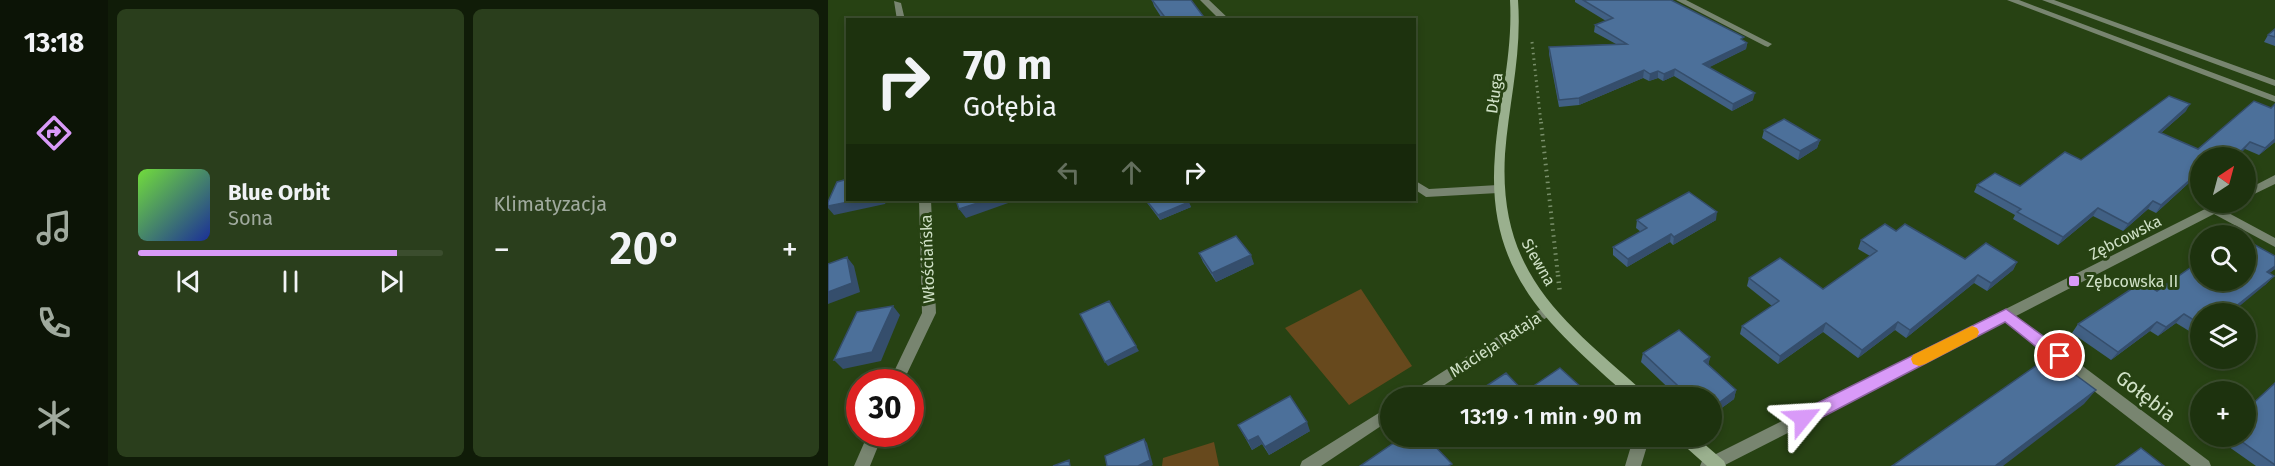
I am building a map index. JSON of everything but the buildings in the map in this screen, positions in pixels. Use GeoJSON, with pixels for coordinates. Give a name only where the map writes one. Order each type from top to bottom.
{"type":"FeatureCollection","features":[{"type":"Feature","properties":{"kind":"street"},"geometry":{"type":"LineString","coordinates":[[1204,0],[1224,18]]}},
{"type":"Feature","properties":{"kind":"street","name":"Długa"},"geometry":{"type":"LineString","coordinates":[[1498,189],[1500,153],[1516,42],[1514,0]]}},
{"type":"Feature","properties":{"kind":"street"},"geometry":{"type":"LineString","coordinates":[[1680,0],[1768,44]]}},
{"type":"Feature","properties":{"kind":"street"},"geometry":{"type":"LineString","coordinates":[[2011,0],[2275,99]]}},
{"type":"Feature","properties":{"kind":"street"},"geometry":{"type":"LineString","coordinates":[[2046,0],[2275,84]]}},
{"type":"Feature","properties":{"kind":"street"},"geometry":{"type":"LineString","coordinates":[[897,3],[901,18]]}},
{"type":"Feature","properties":{"kind":"street"},"geometry":{"type":"LineString","coordinates":[[2256,189],[2275,179]]}},
{"type":"Feature","properties":{"kind":"street"},"geometry":{"type":"LineString","coordinates":[[1416,185],[1426,193],[1498,189]]}},
{"type":"Feature","properties":{"kind":"street","name":"Siewna"},"geometry":{"type":"LineString","coordinates":[[1498,189],[1500,220],[1508,247],[1525,280],[1547,310],[1629,387]]}},
{"type":"Feature","properties":{"kind":"street","name":"Włościańska"},"geometry":{"type":"LineString","coordinates":[[902,369],[929,313],[925,201]]}},
{"type":"Feature","properties":{"kind":"street","name":"Zębcowska"},"geometry":{"type":"LineString","coordinates":[[1714,465],[2209,213]]}},
{"type":"Feature","properties":{"kind":"street"},"geometry":{"type":"LineString","coordinates":[[2220,213],[2275,243]]}},
{"type":"Feature","properties":{"kind":"street","name":"Macieja Rataja"},"geometry":{"type":"LineString","coordinates":[[1430,387],[1547,310]]}},
{"type":"Feature","properties":{"kind":"street","name":"Gołębia"},"geometry":{"type":"LineString","coordinates":[[2006,315],[2203,466]]}},
{"type":"Feature","properties":{"kind":"street"},"geometry":{"type":"LineString","coordinates":[[1308,466],[1380,419]]}},
{"type":"Feature","properties":{"kind":"street"},"geometry":{"type":"LineString","coordinates":[[862,466],[870,447]]}},
{"type":"Feature","properties":{"kind":"street"},"geometry":{"type":"LineString","coordinates":[[1633,466],[1639,447]]}},
{"type":"Feature","properties":{"kind":"street"},"geometry":{"type":"LineString","coordinates":[[1695,447],[1714,465]]}},
{"type":"Feature","properties":{"kind":"path"},"geometry":{"type":"LineString","coordinates":[[1531,35],[1560,300]]}},
{"type":"Feature","properties":{"kind":"shaded area"},"geometry":{"type":"Polygon","coordinates":[[[1361,289],[1412,366],[1349,405],[1285,328],[1361,289]]]}},
{"type":"Feature","properties":{"kind":"shaded area"},"geometry":{"type":"Polygon","coordinates":[[[1214,442],[1219,466],[1162,466],[1163,458],[1214,442]]]}},
{"type":"Feature","properties":{"kind":"slow traffic"},"geometry":{"type":"LineString","coordinates":[[1919,359],[1972,332]]}},
{"type":"Feature","properties":{"kind":"place","name":"Zębcowska II"},"geometry":{"type":"Point","coordinates":[2074,281]}},
{"type":"Feature","properties":{"kind":"route"},"geometry":{"type":"LineString","coordinates":[[1803,418],[2006,315],[2060,356]]}}]}
